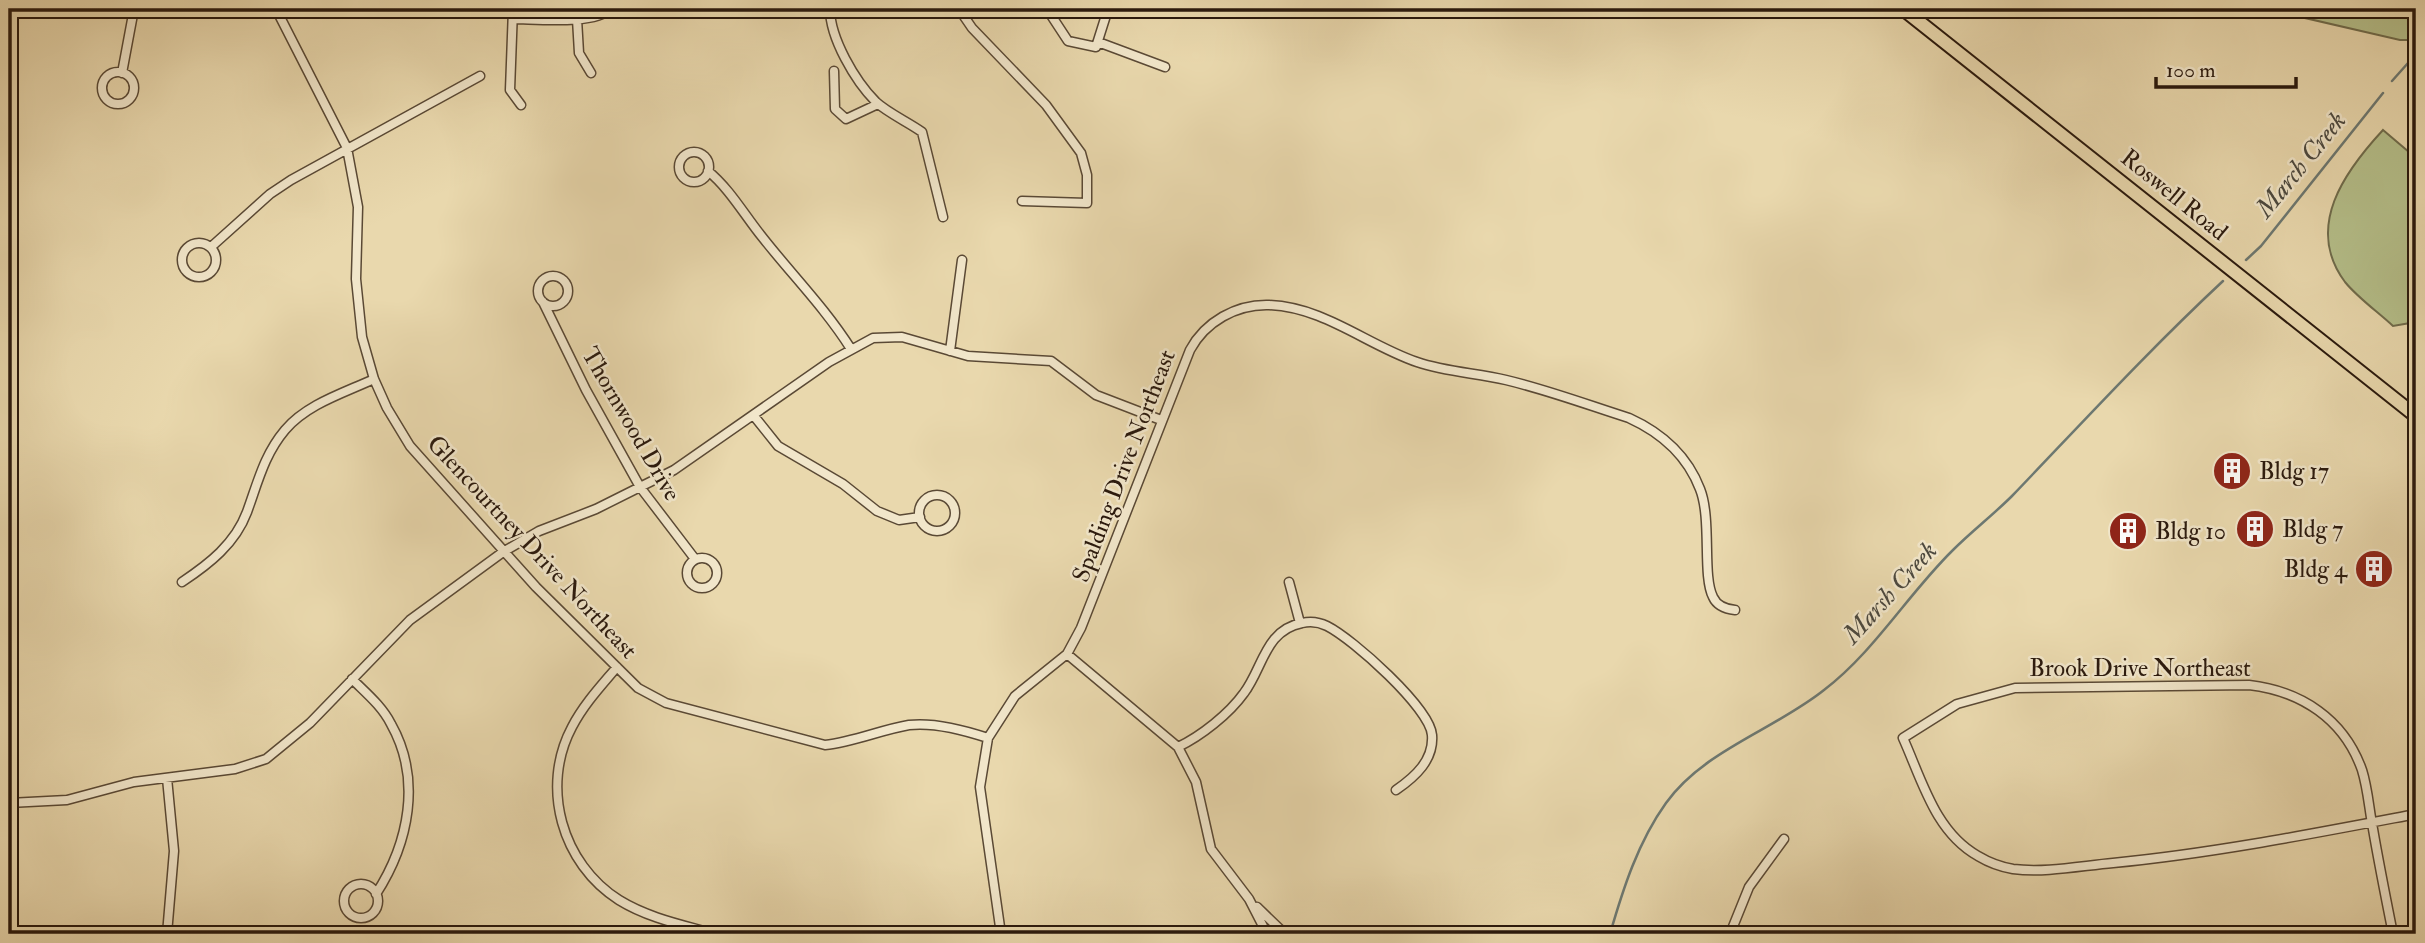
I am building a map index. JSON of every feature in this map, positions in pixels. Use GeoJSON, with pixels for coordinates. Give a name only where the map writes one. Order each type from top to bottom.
{"type":"FeatureCollection","features":[{"type":"Feature","properties":{"kind":"main road","name":"Roswell Road"},"geometry":{"type":"LineString","coordinates":[[1903,9],[2416,416]]}},
{"type":"Feature","properties":{"kind":"street"},"geometry":{"type":"LineString","coordinates":[[122,73],[134,9]]}},
{"type":"Feature","properties":{"kind":"street","name":"Glencourtney Drive Northeast"},"geometry":{"type":"LineString","coordinates":[[276,9],[347,148],[358,207],[357,309],[374,379],[387,408],[410,446],[503,552],[638,688],[666,703],[825,745],[850,743],[913,725],[961,729],[988,738]]}},
{"type":"Feature","properties":{"kind":"street"},"geometry":{"type":"LineString","coordinates":[[513,9],[509,90],[521,105]]}},
{"type":"Feature","properties":{"kind":"street"},"geometry":{"type":"LineString","coordinates":[[513,19],[577,19],[605,14],[610,9]]}},
{"type":"Feature","properties":{"kind":"street"},"geometry":{"type":"LineString","coordinates":[[830,9],[830,21],[846,57],[878,104],[922,132],[943,216]]}},
{"type":"Feature","properties":{"kind":"street"},"geometry":{"type":"LineString","coordinates":[[959,9],[972,27],[1046,105],[1081,153],[1087,175],[1087,203],[1022,201]]}},
{"type":"Feature","properties":{"kind":"street"},"geometry":{"type":"LineString","coordinates":[[1047,9],[1068,41],[1096,47],[1108,9]]}},
{"type":"Feature","properties":{"kind":"street"},"geometry":{"type":"LineString","coordinates":[[577,19],[579,53],[591,74]]}},
{"type":"Feature","properties":{"kind":"street"},"geometry":{"type":"LineString","coordinates":[[1098,42],[1165,67]]}},
{"type":"Feature","properties":{"kind":"street"},"geometry":{"type":"LineString","coordinates":[[834,71],[835,109],[846,119],[878,104]]}},
{"type":"Feature","properties":{"kind":"street"},"geometry":{"type":"LineString","coordinates":[[122,73],[133,83],[133,93],[127,102],[113,103],[103,94],[103,85],[108,76],[122,73]]}},
{"type":"Feature","properties":{"kind":"street"},"geometry":{"type":"LineString","coordinates":[[211,247],[270,194],[347,148],[480,76]]}},
{"type":"Feature","properties":{"kind":"street"},"geometry":{"type":"LineString","coordinates":[[708,171],[719,180],[766,242],[826,310],[851,349]]}},
{"type":"Feature","properties":{"kind":"street"},"geometry":{"type":"LineString","coordinates":[[198,243],[211,247],[217,258],[214,270],[205,276],[188,273],[182,262],[188,247],[198,243]]}},
{"type":"Feature","properties":{"kind":"street"},"geometry":{"type":"LineString","coordinates":[[950,351],[962,260]]}},
{"type":"Feature","properties":{"kind":"street","name":"Thornwood Drive"},"geometry":{"type":"LineString","coordinates":[[543,302],[586,390],[640,487],[695,559]]}},
{"type":"Feature","properties":{"kind":"street","name":"Spalding Drive Northeast"},"geometry":{"type":"LineString","coordinates":[[1001,934],[980,788],[988,738],[1015,696],[1067,654],[1093,601],[1189,351],[1201,332],[1231,312],[1267,305],[1312,314],[1418,362],[1506,380],[1629,418],[1665,438],[1693,472],[1707,513],[1711,593],[1720,606],[1735,610]]}},
{"type":"Feature","properties":{"kind":"street"},"geometry":{"type":"LineString","coordinates":[[9,803],[40,804],[67,800],[134,782],[235,769],[266,759],[310,723],[410,620],[503,552],[539,531],[596,509],[690,460],[851,349],[873,338],[890,335],[968,356],[1051,361],[1096,395],[1161,420]]}},
{"type":"Feature","properties":{"kind":"street"},"geometry":{"type":"LineString","coordinates":[[182,582],[208,564],[229,543],[246,514],[264,461],[286,428],[314,407],[374,379]]}},
{"type":"Feature","properties":{"kind":"street"},"geometry":{"type":"LineString","coordinates":[[754,416],[778,446],[843,484],[877,511],[900,520],[920,517]]}},
{"type":"Feature","properties":{"kind":"street"},"geometry":{"type":"LineString","coordinates":[[933,495],[949,498],[955,508],[955,519],[942,530],[926,527],[920,517],[923,501],[933,495]]}},
{"type":"Feature","properties":{"kind":"street"},"geometry":{"type":"LineString","coordinates":[[1289,582],[1300,623]]}},
{"type":"Feature","properties":{"kind":"street"},"geometry":{"type":"LineString","coordinates":[[1178,747],[1234,705],[1251,682],[1274,637],[1300,623],[1317,622],[1333,629],[1386,674],[1426,716],[1432,734],[1429,755],[1420,771],[1396,790]]}},
{"type":"Feature","properties":{"kind":"street"},"geometry":{"type":"LineString","coordinates":[[1067,654],[1178,747],[1196,782],[1211,849],[1249,899],[1285,934]]}},
{"type":"Feature","properties":{"kind":"street"},"geometry":{"type":"LineString","coordinates":[[617,667],[582,709],[562,751],[557,798],[569,844],[590,876],[620,900],[651,915],[715,934]]}},
{"type":"Feature","properties":{"kind":"street"},"geometry":{"type":"LineString","coordinates":[[352,679],[391,722],[402,746],[408,774],[409,804],[404,835],[376,894],[377,905],[367,917],[352,915],[345,907],[345,896],[357,885],[368,886],[376,894]]}},
{"type":"Feature","properties":{"kind":"street","name":"Brook Drive Northeast"},"geometry":{"type":"LineString","coordinates":[[2371,822],[2186,856],[2037,870],[2011,869],[1993,864],[1962,845],[1937,814],[1903,738],[1957,704],[2015,688],[2266,687],[2308,702],[2342,732],[2361,769],[2393,934]]}},
{"type":"Feature","properties":{"kind":"street"},"geometry":{"type":"LineString","coordinates":[[167,778],[174,851],[167,934]]}},
{"type":"Feature","properties":{"kind":"street"},"geometry":{"type":"LineString","coordinates":[[2371,822],[2416,814]]}},
{"type":"Feature","properties":{"kind":"street"},"geometry":{"type":"LineString","coordinates":[[1730,934],[1749,887],[1784,839]]}},
{"type":"Feature","properties":{"kind":"street"},"geometry":{"type":"LineString","coordinates":[[1249,899],[1268,934]]}},
{"type":"Feature","properties":{"kind":"green space"},"geometry":{"type":"Polygon","coordinates":[[[2266,9],[2416,9],[2416,40],[2400,40],[2266,9]]]}},
{"type":"Feature","properties":{"kind":"green space"},"geometry":{"type":"Polygon","coordinates":[[[2383,130],[2416,158],[2416,316],[2410,323],[2393,326],[2345,282],[2333,261],[2328,241],[2334,201],[2343,182],[2383,130]]]}},
{"type":"Feature","properties":{"kind":"waterway","name":"March Creek"},"geometry":{"type":"LineString","coordinates":[[2392,81],[2416,54]]}},
{"type":"Feature","properties":{"kind":"waterway","name":"March Creek"},"geometry":{"type":"LineString","coordinates":[[2246,260],[2261,246],[2383,93]]}},
{"type":"Feature","properties":{"kind":"waterway","name":"Marsh Creek"},"geometry":{"type":"LineString","coordinates":[[1610,934],[1639,850],[1656,818],[1682,785],[1720,755],[1804,704],[1842,675],[1953,550],[2012,496],[2142,360],[2223,281]]}},
{"type":"Feature","properties":{"kind":"place","name":"Bldg 17"},"geometry":{"type":"Point","coordinates":[2232,471]}},
{"type":"Feature","properties":{"kind":"place","name":"Bldg 7"},"geometry":{"type":"Point","coordinates":[2255,529]}},
{"type":"Feature","properties":{"kind":"place","name":"Bldg 10"},"geometry":{"type":"Point","coordinates":[2128,531]}},
{"type":"Feature","properties":{"kind":"place","name":"Bldg 4"},"geometry":{"type":"Point","coordinates":[2374,569]}}]}
